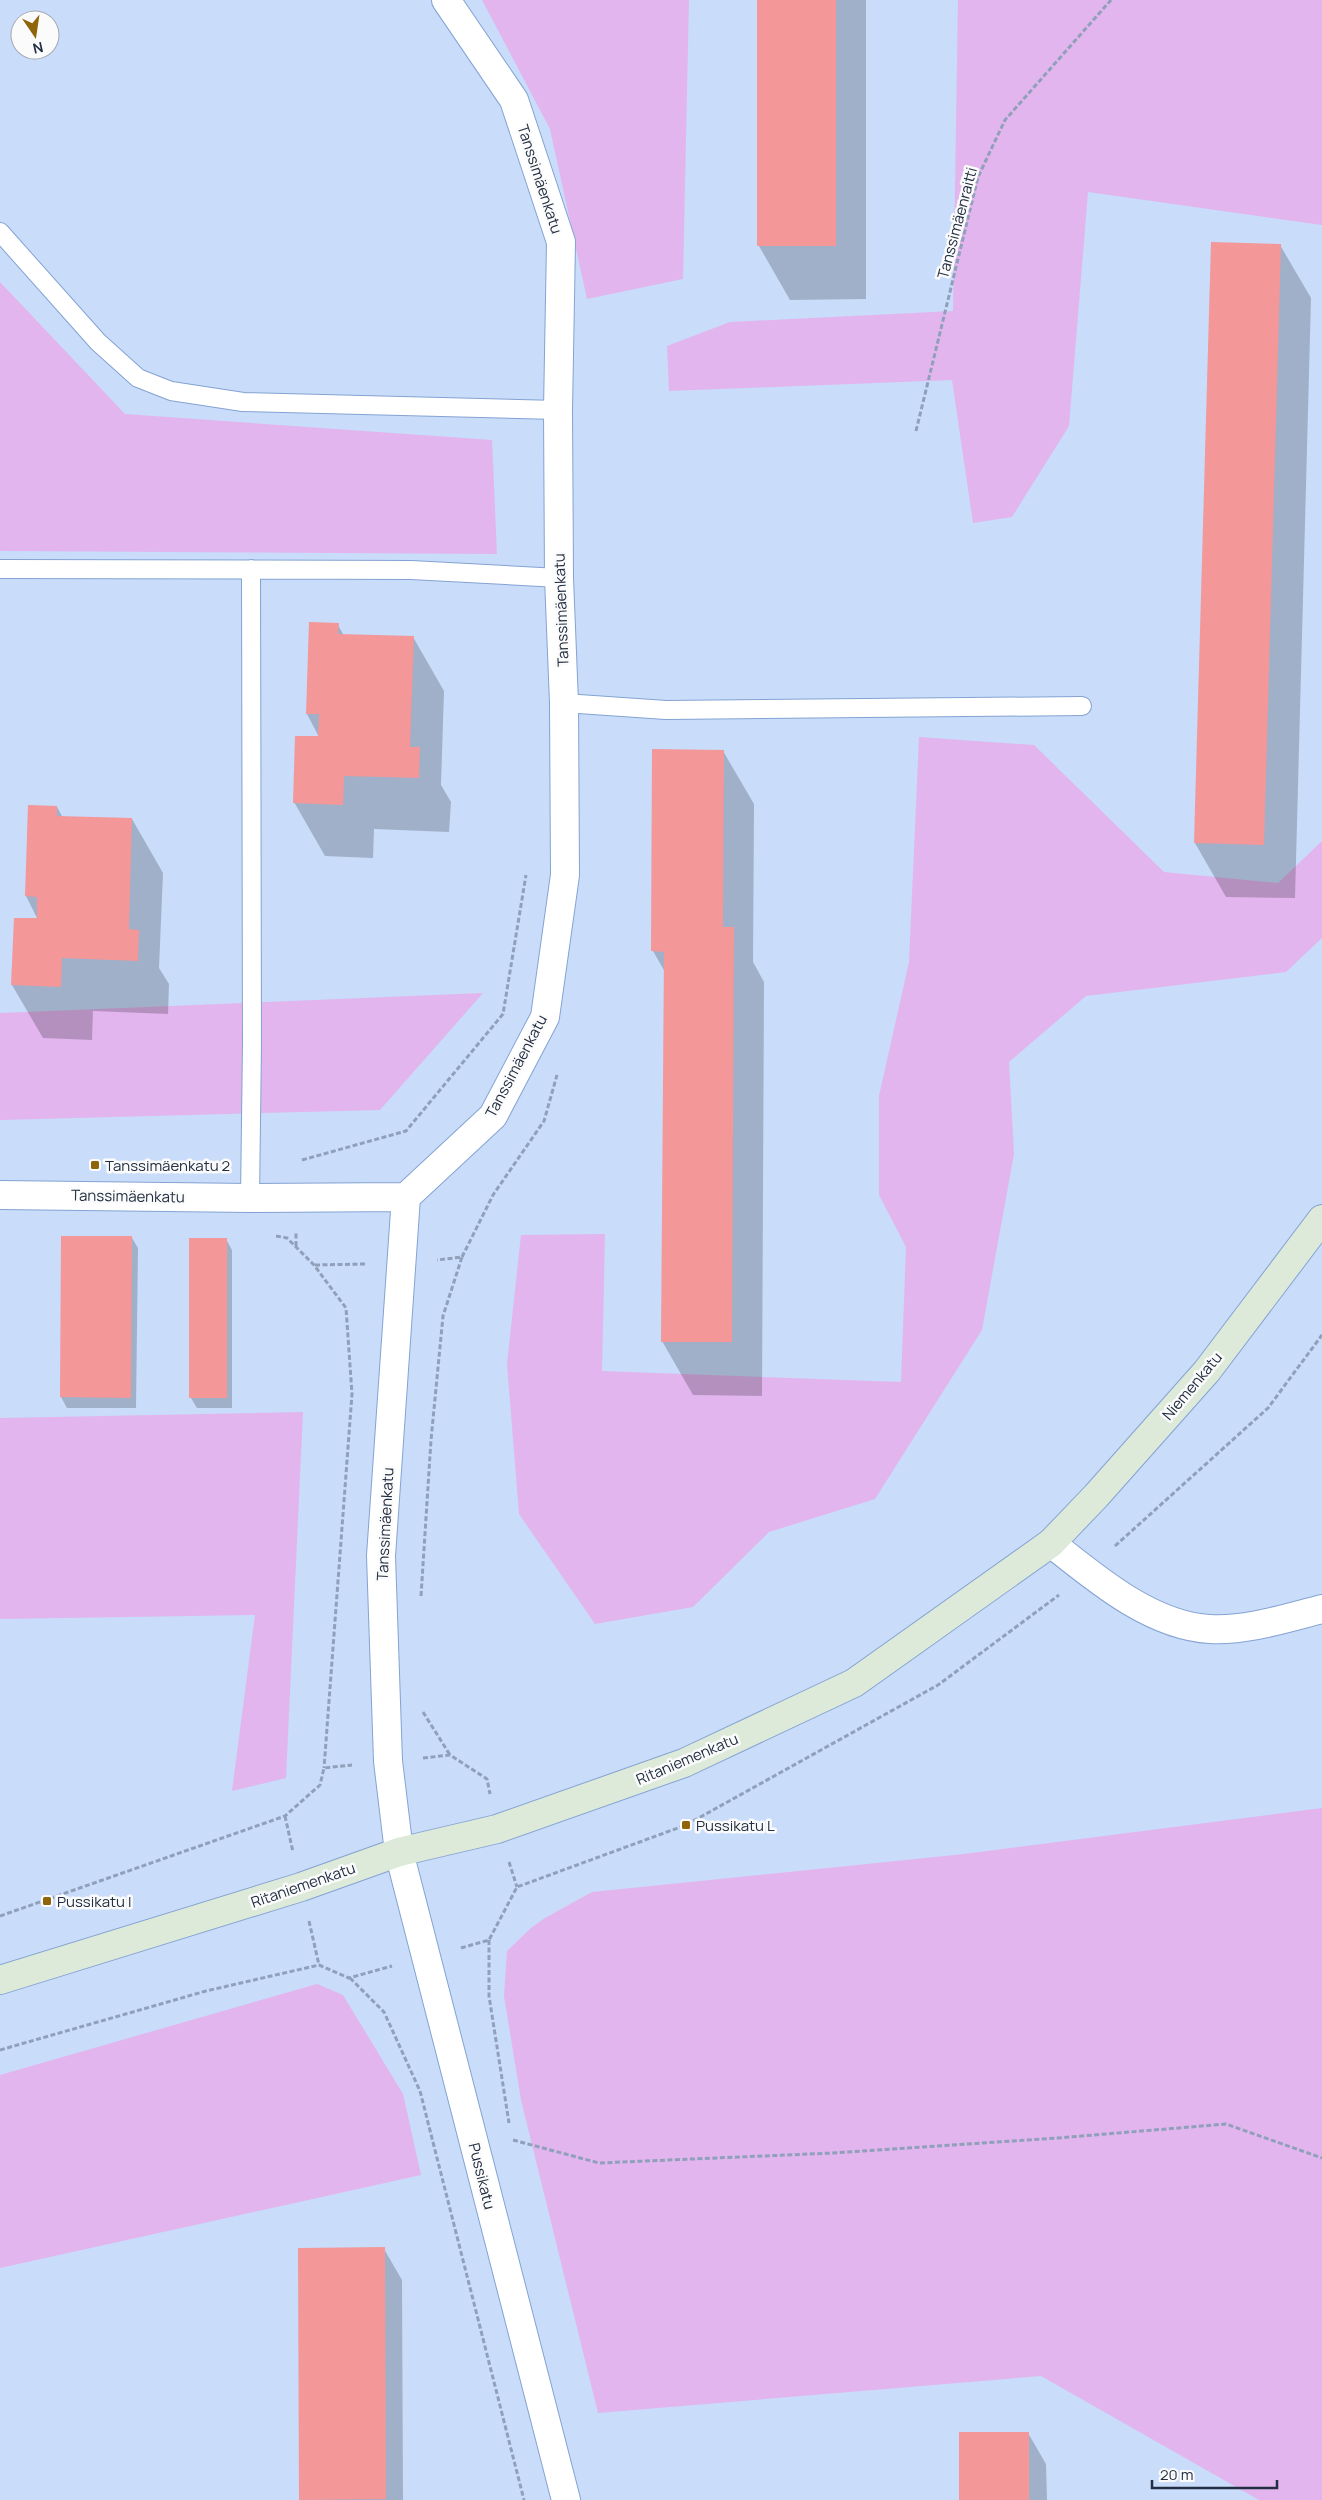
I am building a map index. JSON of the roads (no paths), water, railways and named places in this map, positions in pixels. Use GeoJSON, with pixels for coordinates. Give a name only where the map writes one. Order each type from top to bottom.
{"type":"FeatureCollection","features":[{"type":"Feature","properties":{"kind":"street","name":"Tanssimäenkatu"},"geometry":{"type":"LineString","coordinates":[[0,1194],[250,1198],[406,1197],[493,1116],[545,1017],[565,875],[564,703],[559,578],[558,410],[561,242],[514,100],[446,0]]}},
{"type":"Feature","properties":{"kind":"street","name":"Tanssimäenkatu"},"geometry":{"type":"LineString","coordinates":[[398,1852],[388,1761],[381,1556],[406,1197]]}},
{"type":"Feature","properties":{"kind":"street","name":"Niemenkatu"},"geometry":{"type":"LineString","coordinates":[[1051,1543],[1096,1496],[1207,1371],[1322,1219]]}},
{"type":"Feature","properties":{"kind":"street"},"geometry":{"type":"LineString","coordinates":[[1051,1543],[1117,1594],[1163,1618],[1209,1629],[1256,1625],[1322,1609]]}},
{"type":"Feature","properties":{"kind":"street","name":"Ritaniemenkatu"},"geometry":{"type":"LineString","coordinates":[[0,1980],[301,1887],[398,1852],[497,1829],[684,1763],[854,1683],[1051,1543]]}},
{"type":"Feature","properties":{"kind":"street","name":"Pussikatu"},"geometry":{"type":"LineString","coordinates":[[398,1852],[566,2500]]}},
{"type":"Feature","properties":{"kind":"lane"},"geometry":{"type":"LineString","coordinates":[[0,232],[98,342],[138,378],[171,391],[243,402],[558,410]]}},
{"type":"Feature","properties":{"kind":"lane"},"geometry":{"type":"LineString","coordinates":[[0,569],[251,568],[411,570],[559,578]]}},
{"type":"Feature","properties":{"kind":"lane"},"geometry":{"type":"LineString","coordinates":[[250,1198],[252,1044],[251,568]]}},
{"type":"Feature","properties":{"kind":"lane"},"geometry":{"type":"LineString","coordinates":[[564,703],[666,710],[1082,706]]}},
{"type":"Feature","properties":{"kind":"place","name":"Tanssimäenkatu 2"},"geometry":{"type":"Point","coordinates":[95,1165]}},
{"type":"Feature","properties":{"kind":"place","name":"Pussikatu L"},"geometry":{"type":"Point","coordinates":[686,1825]}},
{"type":"Feature","properties":{"kind":"place","name":"Pussikatu I"},"geometry":{"type":"Point","coordinates":[47,1901]}}]}
